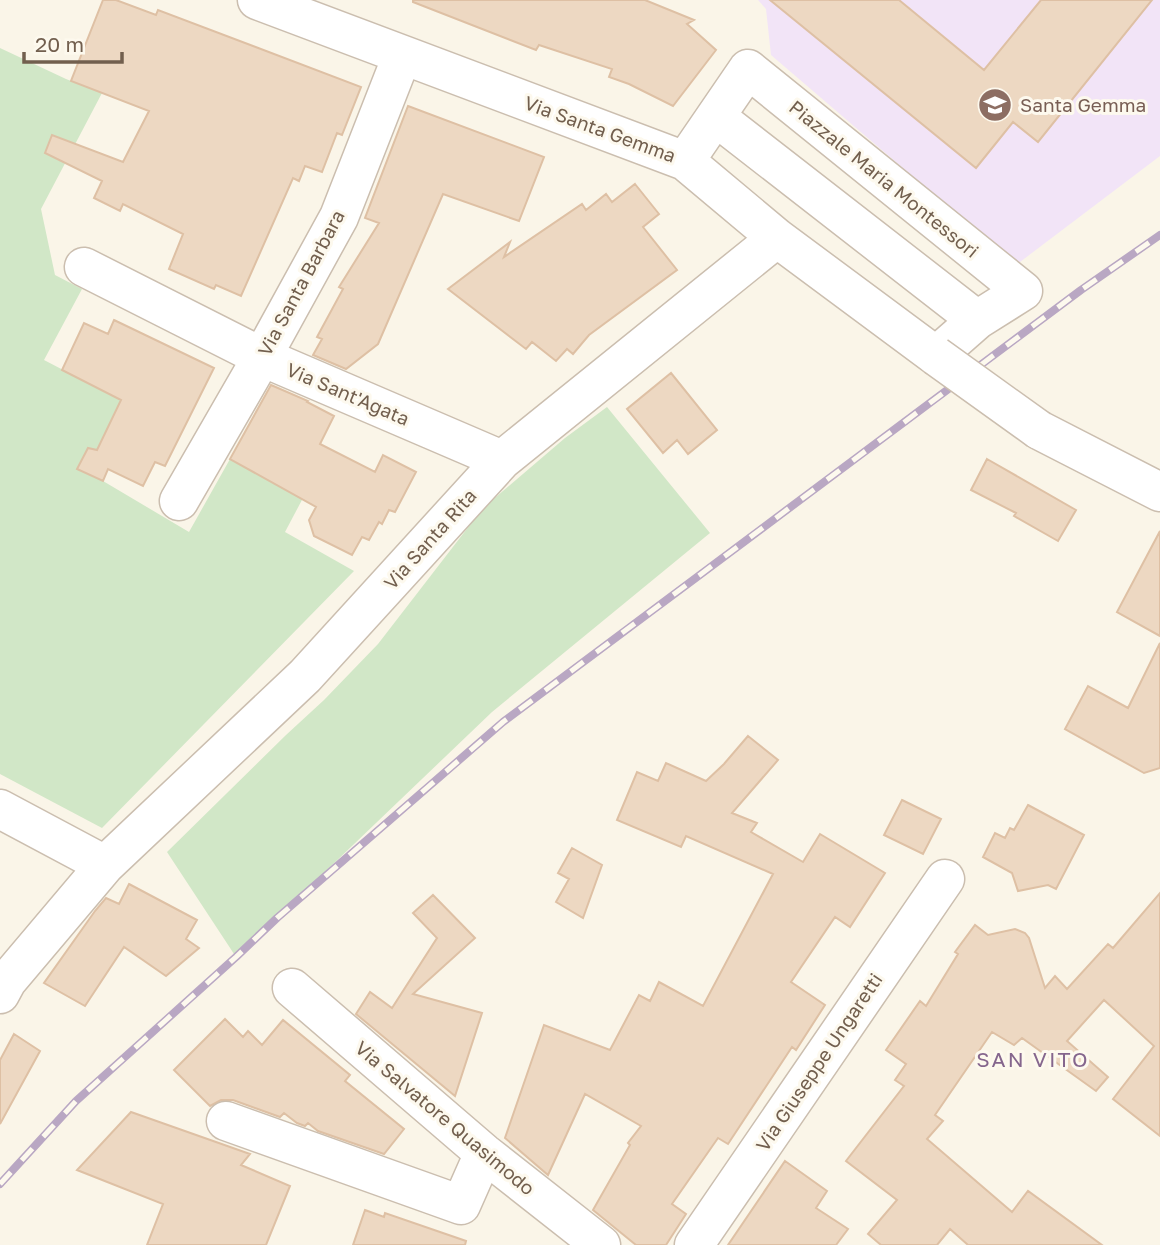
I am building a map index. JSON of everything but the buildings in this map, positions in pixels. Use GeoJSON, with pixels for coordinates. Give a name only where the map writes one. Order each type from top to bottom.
{"type":"FeatureCollection","features":[{"type":"Feature","properties":{"kind":"street","name":"Via Santa Gemma"},"geometry":{"type":"LineString","coordinates":[[257,0],[685,161],[776,238],[1039,430],[1160,492]]}},
{"type":"Feature","properties":{"kind":"street","name":"Via Santa Barbara"},"geometry":{"type":"LineString","coordinates":[[179,501],[262,358],[339,216],[402,55]]}},
{"type":"Feature","properties":{"kind":"street","name":"Piazzale Maria Montessori"},"geometry":{"type":"LineString","coordinates":[[685,161],[748,69],[1023,291],[977,320],[936,356]]}},
{"type":"Feature","properties":{"kind":"street"},"geometry":{"type":"LineString","coordinates":[[716,117],[977,320]]}},
{"type":"Feature","properties":{"kind":"street","name":"Via Santa Rita"},"geometry":{"type":"LineString","coordinates":[[0,994],[7,981],[105,865],[305,676],[502,460],[776,238]]}},
{"type":"Feature","properties":{"kind":"street","name":"Via Sant'Agata"},"geometry":{"type":"LineString","coordinates":[[84,267],[262,358],[502,460]]}},
{"type":"Feature","properties":{"kind":"street"},"geometry":{"type":"LineString","coordinates":[[0,809],[105,865]]}},
{"type":"Feature","properties":{"kind":"street","name":"Via Giuseppe Ungaretti"},"geometry":{"type":"LineString","coordinates":[[694,1245],[944,879]]}},
{"type":"Feature","properties":{"kind":"street","name":"Via Salvatore Quasimodo"},"geometry":{"type":"LineString","coordinates":[[292,988],[484,1153],[601,1245]]}},
{"type":"Feature","properties":{"kind":"street"},"geometry":{"type":"LineString","coordinates":[[226,1121],[461,1205],[484,1153]]}},
{"type":"Feature","properties":{"kind":"shaded area","name":"Santa Gemma"},"geometry":{"type":"Polygon","coordinates":[[[758,0],[1160,0],[1160,156],[1016,265],[771,55],[766,9],[758,0]]]}},
{"type":"Feature","properties":{"kind":"green space"},"geometry":{"type":"Polygon","coordinates":[[[0,48],[102,93],[41,209],[55,275],[82,289],[44,360],[121,400],[97,450],[88,448],[77,469],[103,481],[189,532],[230,459],[303,498],[285,532],[354,571],[102,828],[0,774],[0,48]]]}},
{"type":"Feature","properties":{"kind":"green space"},"geometry":{"type":"Polygon","coordinates":[[[607,407],[710,533],[492,712],[236,957],[167,852],[378,644],[483,508],[565,438],[607,407]]]}},
{"type":"Feature","properties":{"kind":"railway"},"geometry":{"type":"LineString","coordinates":[[0,1184],[76,1101],[277,918],[503,722],[1081,290],[1160,235]]}},
{"type":"Feature","properties":{"kind":"place","name":"Santa Gemma"},"geometry":{"type":"Point","coordinates":[995,105]}},
{"type":"Feature","properties":{"kind":"district","name":"SAN VITO"},"geometry":{"type":"Point","coordinates":[1033,1060]}}]}
